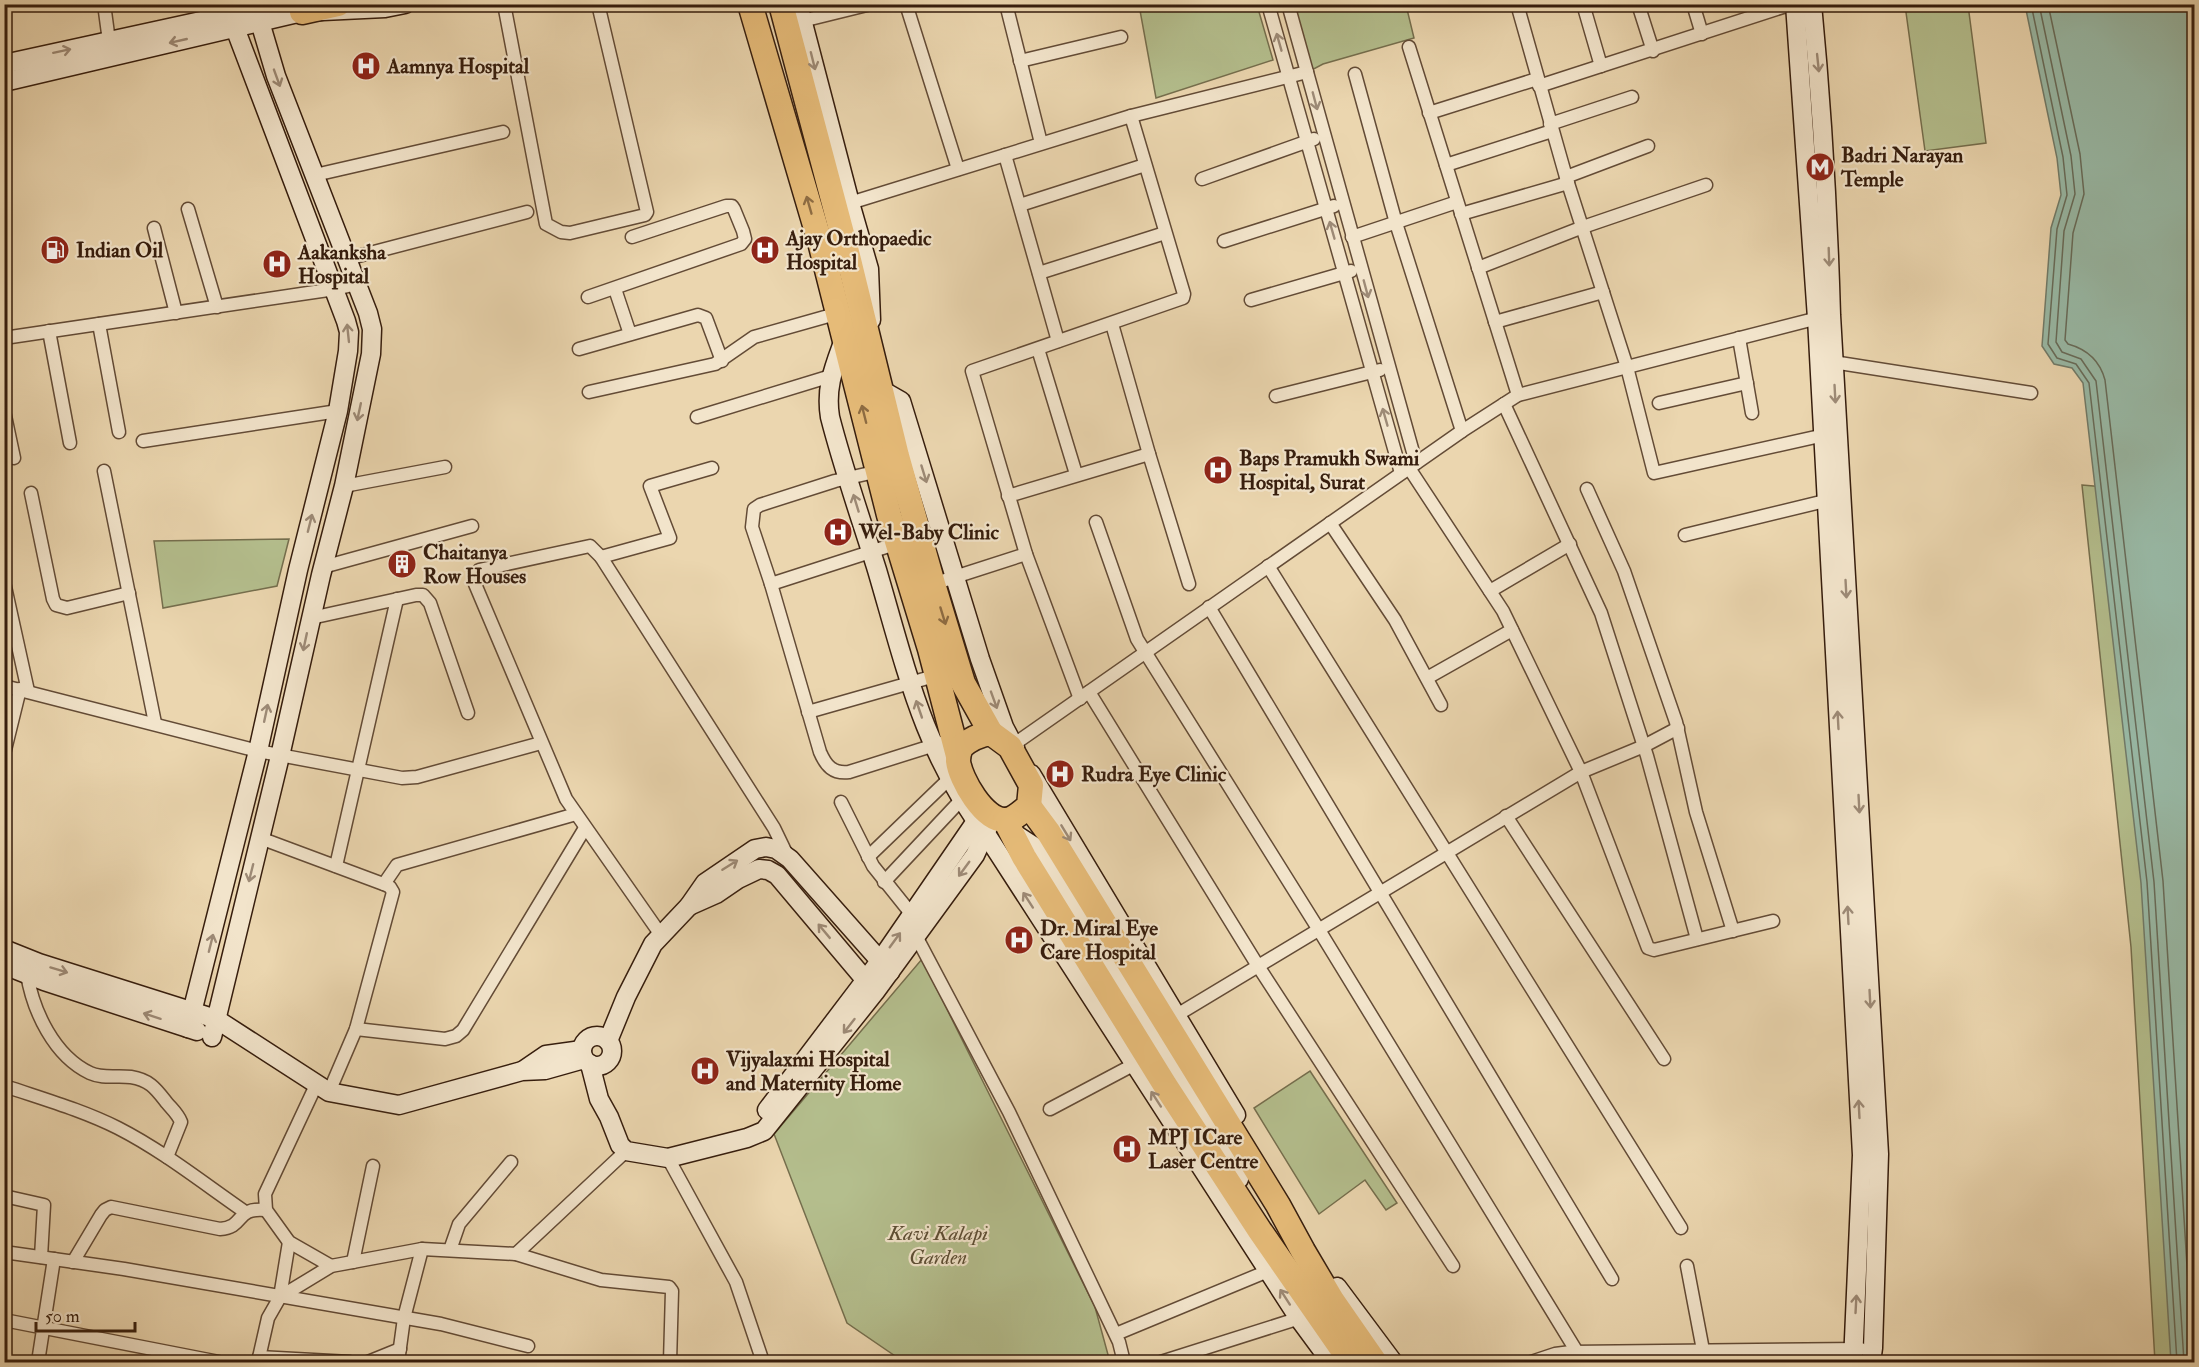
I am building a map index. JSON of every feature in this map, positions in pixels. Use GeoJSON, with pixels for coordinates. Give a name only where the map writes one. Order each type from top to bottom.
{"type":"FeatureCollection","features":[{"type":"Feature","properties":{"kind":"highway"},"geometry":{"type":"LineString","coordinates":[[302,12],[338,4]]}},
{"type":"Feature","properties":{"kind":"highway"},"geometry":{"type":"LineString","coordinates":[[750,4],[820,242],[898,543],[958,666],[948,747],[969,788],[992,823],[1024,857],[1165,1085],[1256,1225],[1351,1362]]}},
{"type":"Feature","properties":{"kind":"highway"},"geometry":{"type":"LineString","coordinates":[[781,4],[848,256],[897,456],[944,580],[958,666],[963,683],[1005,741],[1031,785],[1031,809],[1049,833],[1278,1204],[1303,1251],[1316,1312],[1375,1362]]}},
{"type":"Feature","properties":{"kind":"highway"},"geometry":{"type":"LineString","coordinates":[[948,747],[961,747],[980,735],[1005,741]]}},
{"type":"Feature","properties":{"kind":"highway"},"geometry":{"type":"LineString","coordinates":[[992,823],[1017,816],[1031,809]]}},
{"type":"Feature","properties":{"kind":"street"},"geometry":{"type":"LineString","coordinates":[[105,4],[109,41]]}},
{"type":"Feature","properties":{"kind":"street"},"geometry":{"type":"LineString","coordinates":[[4,82],[238,19],[279,4]]}},
{"type":"Feature","properties":{"kind":"street"},"geometry":{"type":"LineString","coordinates":[[4,64],[109,41],[238,19],[302,12],[385,8],[405,4]]}},
{"type":"Feature","properties":{"kind":"street"},"geometry":{"type":"LineString","coordinates":[[504,4],[546,224],[570,234],[645,215],[647,212],[598,4]]}},
{"type":"Feature","properties":{"kind":"street"},"geometry":{"type":"LineString","coordinates":[[871,4],[800,13],[849,203],[869,269],[873,357]]}},
{"type":"Feature","properties":{"kind":"street"},"geometry":{"type":"LineString","coordinates":[[906,4],[958,169]]}},
{"type":"Feature","properties":{"kind":"street"},"geometry":{"type":"LineString","coordinates":[[1006,4],[1041,143]]}},
{"type":"Feature","properties":{"kind":"street"},"geometry":{"type":"LineString","coordinates":[[1268,4],[1372,372],[1409,468],[1490,591],[1512,630],[1581,772],[1648,948],[1654,950],[1773,921]]}},
{"type":"Feature","properties":{"kind":"street"},"geometry":{"type":"LineString","coordinates":[[1288,4],[1388,368],[1409,468]]}},
{"type":"Feature","properties":{"kind":"street"},"geometry":{"type":"LineString","coordinates":[[1517,4],[1551,128],[1627,367],[1654,473],[1830,433]]}},
{"type":"Feature","properties":{"kind":"street"},"geometry":{"type":"LineString","coordinates":[[1583,4],[1601,66]]}},
{"type":"Feature","properties":{"kind":"street"},"geometry":{"type":"LineString","coordinates":[[1638,4],[1653,51]]}},
{"type":"Feature","properties":{"kind":"street"},"geometry":{"type":"LineString","coordinates":[[1693,4],[1702,34]]}},
{"type":"Feature","properties":{"kind":"street"},"geometry":{"type":"LineString","coordinates":[[1429,113],[1653,51],[1794,4],[1828,225],[1824,316],[1848,764],[1862,1155],[1853,1356]]}},
{"type":"Feature","properties":{"kind":"street"},"geometry":{"type":"LineString","coordinates":[[1812,4],[1812,116]]}},
{"type":"Feature","properties":{"kind":"street"},"geometry":{"type":"LineString","coordinates":[[214,1028],[280,756],[322,567],[344,486],[371,354],[372,329],[357,284],[276,76],[238,19]]}},
{"type":"Feature","properties":{"kind":"street"},"geometry":{"type":"LineString","coordinates":[[191,1020],[258,751],[298,570],[338,411],[349,332],[238,19]]}},
{"type":"Feature","properties":{"kind":"street"},"geometry":{"type":"LineString","coordinates":[[1020,61],[1121,37]]}},
{"type":"Feature","properties":{"kind":"street"},"geometry":{"type":"LineString","coordinates":[[1409,47],[1518,395]]}},
{"type":"Feature","properties":{"kind":"street"},"geometry":{"type":"LineString","coordinates":[[849,203],[1131,116],[1306,72]]}},
{"type":"Feature","properties":{"kind":"street"},"geometry":{"type":"LineString","coordinates":[[1355,74],[1396,223],[1462,431]]}},
{"type":"Feature","properties":{"kind":"street"},"geometry":{"type":"LineString","coordinates":[[1446,165],[1632,97]]}},
{"type":"Feature","properties":{"kind":"street"},"geometry":{"type":"LineString","coordinates":[[1131,116],[1184,294],[1182,298],[972,371],[1026,554],[1084,696],[1453,1266]]}},
{"type":"Feature","properties":{"kind":"street"},"geometry":{"type":"LineString","coordinates":[[315,175],[503,132]]}},
{"type":"Feature","properties":{"kind":"street"},"geometry":{"type":"LineString","coordinates":[[1202,179],[1324,135]]}},
{"type":"Feature","properties":{"kind":"street"},"geometry":{"type":"LineString","coordinates":[[1352,237],[1396,223],[1567,180],[1648,146]]}},
{"type":"Feature","properties":{"kind":"street"},"geometry":{"type":"LineString","coordinates":[[1005,154],[1058,341]]}},
{"type":"Feature","properties":{"kind":"street"},"geometry":{"type":"LineString","coordinates":[[1020,205],[1145,165]]}},
{"type":"Feature","properties":{"kind":"street"},"geometry":{"type":"LineString","coordinates":[[1478,268],[1583,227],[1706,185]]}},
{"type":"Feature","properties":{"kind":"street"},"geometry":{"type":"LineString","coordinates":[[1224,241],[1342,203]]}},
{"type":"Feature","properties":{"kind":"street"},"geometry":{"type":"LineString","coordinates":[[588,297],[741,244],[744,239],[732,206],[632,237]]}},
{"type":"Feature","properties":{"kind":"street"},"geometry":{"type":"LineString","coordinates":[[188,209],[217,307]]}},
{"type":"Feature","properties":{"kind":"street"},"geometry":{"type":"LineString","coordinates":[[347,259],[527,212]]}},
{"type":"Feature","properties":{"kind":"street"},"geometry":{"type":"LineString","coordinates":[[154,228],[176,313]]}},
{"type":"Feature","properties":{"kind":"street"},"geometry":{"type":"LineString","coordinates":[[1039,273],[1165,233]]}},
{"type":"Feature","properties":{"kind":"street"},"geometry":{"type":"LineString","coordinates":[[1251,300],[1361,269]]}},
{"type":"Feature","properties":{"kind":"street"},"geometry":{"type":"LineString","coordinates":[[4,338],[357,284]]}},
{"type":"Feature","properties":{"kind":"street"},"geometry":{"type":"LineString","coordinates":[[615,289],[630,334]]}},
{"type":"Feature","properties":{"kind":"street"},"geometry":{"type":"LineString","coordinates":[[1495,322],[1603,292]]}},
{"type":"Feature","properties":{"kind":"street"},"geometry":{"type":"LineString","coordinates":[[588,392],[722,361],[754,337],[838,314]]}},
{"type":"Feature","properties":{"kind":"street"},"geometry":{"type":"LineString","coordinates":[[579,350],[703,315],[722,361]]}},
{"type":"Feature","properties":{"kind":"street"},"geometry":{"type":"LineString","coordinates":[[1393,1362],[1340,1292],[1177,1015],[1005,741],[1084,696],[1462,431],[1518,395],[1824,316]]}},
{"type":"Feature","properties":{"kind":"street"},"geometry":{"type":"LineString","coordinates":[[1824,316],[1833,362],[1830,433]]}},
{"type":"Feature","properties":{"kind":"street"},"geometry":{"type":"LineString","coordinates":[[99,324],[119,432]]}},
{"type":"Feature","properties":{"kind":"street"},"geometry":{"type":"LineString","coordinates":[[1112,324],[1149,454],[1190,584]]}},
{"type":"Feature","properties":{"kind":"street"},"geometry":{"type":"LineString","coordinates":[[49,331],[70,442]]}},
{"type":"Feature","properties":{"kind":"street"},"geometry":{"type":"LineString","coordinates":[[845,337],[831,376],[827,399],[830,417],[910,683],[948,747],[949,779],[961,800],[992,823],[1133,1065],[1268,1271],[1316,1312],[1331,1362]]}},
{"type":"Feature","properties":{"kind":"street"},"geometry":{"type":"LineString","coordinates":[[1739,338],[1752,413]]}},
{"type":"Feature","properties":{"kind":"street"},"geometry":{"type":"LineString","coordinates":[[1038,349],[1076,474]]}},
{"type":"Feature","properties":{"kind":"street"},"geometry":{"type":"LineString","coordinates":[[1833,362],[2031,393]]}},
{"type":"Feature","properties":{"kind":"street"},"geometry":{"type":"LineString","coordinates":[[1276,396],[1388,368]]}},
{"type":"Feature","properties":{"kind":"street"},"geometry":{"type":"LineString","coordinates":[[697,417],[831,376]]}},
{"type":"Feature","properties":{"kind":"street"},"geometry":{"type":"LineString","coordinates":[[1659,403],[1747,383]]}},
{"type":"Feature","properties":{"kind":"street"},"geometry":{"type":"LineString","coordinates":[[1504,404],[1601,613],[1644,746],[1697,939]]}},
{"type":"Feature","properties":{"kind":"street"},"geometry":{"type":"LineString","coordinates":[[4,411],[14,458]]}},
{"type":"Feature","properties":{"kind":"street"},"geometry":{"type":"LineString","coordinates":[[143,441],[338,411]]}},
{"type":"Feature","properties":{"kind":"street"},"geometry":{"type":"LineString","coordinates":[[1008,496],[1149,454]]}},
{"type":"Feature","properties":{"kind":"street"},"geometry":{"type":"LineString","coordinates":[[344,486],[445,467]]}},
{"type":"Feature","properties":{"kind":"street"},"geometry":{"type":"LineString","coordinates":[[601,556],[670,538],[650,486],[712,468]]}},
{"type":"Feature","properties":{"kind":"street"},"geometry":{"type":"LineString","coordinates":[[104,471],[156,723]]}},
{"type":"Feature","properties":{"kind":"street"},"geometry":{"type":"LineString","coordinates":[[879,471],[792,495],[754,509],[752,527],[808,712],[828,767],[840,773],[948,747]]}},
{"type":"Feature","properties":{"kind":"street"},"geometry":{"type":"LineString","coordinates":[[1587,489],[1624,571],[1678,728],[1696,812],[1733,931]]}},
{"type":"Feature","properties":{"kind":"street"},"geometry":{"type":"LineString","coordinates":[[31,493],[56,605],[67,608],[129,593]]}},
{"type":"Feature","properties":{"kind":"street"},"geometry":{"type":"LineString","coordinates":[[1686,535],[1834,499]]}},
{"type":"Feature","properties":{"kind":"street"},"geometry":{"type":"LineString","coordinates":[[1096,522],[1137,639],[1319,930],[1577,1352]]}},
{"type":"Feature","properties":{"kind":"street"},"geometry":{"type":"LineString","coordinates":[[1330,523],[1395,620],[1441,705]]}},
{"type":"Feature","properties":{"kind":"street"},"geometry":{"type":"LineString","coordinates":[[322,567],[472,526]]}},
{"type":"Feature","properties":{"kind":"street"},"geometry":{"type":"LineString","coordinates":[[771,584],[898,543]]}},
{"type":"Feature","properties":{"kind":"street"},"geometry":{"type":"LineString","coordinates":[[1490,591],[1570,544]]}},
{"type":"Feature","properties":{"kind":"street"},"geometry":{"type":"LineString","coordinates":[[662,935],[585,828],[563,793],[475,584],[475,576],[479,570],[587,545],[601,556],[774,828],[788,857]]}},
{"type":"Feature","properties":{"kind":"street"},"geometry":{"type":"LineString","coordinates":[[944,580],[1026,554]]}},
{"type":"Feature","properties":{"kind":"street"},"geometry":{"type":"LineString","coordinates":[[1268,566],[1681,1228]]}},
{"type":"Feature","properties":{"kind":"street"},"geometry":{"type":"LineString","coordinates":[[4,582],[24,690],[4,754]]}},
{"type":"Feature","properties":{"kind":"street"},"geometry":{"type":"LineString","coordinates":[[310,618],[416,595],[427,598],[468,713]]}},
{"type":"Feature","properties":{"kind":"street"},"geometry":{"type":"LineString","coordinates":[[336,866],[397,599]]}},
{"type":"Feature","properties":{"kind":"street"},"geometry":{"type":"LineString","coordinates":[[1209,607],[1612,1279]]}},
{"type":"Feature","properties":{"kind":"street"},"geometry":{"type":"LineString","coordinates":[[1427,678],[1512,630]]}},
{"type":"Feature","properties":{"kind":"street"},"geometry":{"type":"LineString","coordinates":[[808,712],[910,683],[958,666]]}},
{"type":"Feature","properties":{"kind":"street"},"geometry":{"type":"LineString","coordinates":[[4,686],[156,723],[258,751],[402,778],[417,777],[541,743]]}},
{"type":"Feature","properties":{"kind":"street"},"geometry":{"type":"LineString","coordinates":[[1177,1015],[1581,772],[1644,746],[1678,728]]}},
{"type":"Feature","properties":{"kind":"street"},"geometry":{"type":"LineString","coordinates":[[1531,1362],[1555,1354],[1577,1352],[1703,1350],[1872,1355],[1879,1154],[1848,764]]}},
{"type":"Feature","properties":{"kind":"street"},"geometry":{"type":"LineString","coordinates":[[868,857],[949,779]]}},
{"type":"Feature","properties":{"kind":"street"},"geometry":{"type":"LineString","coordinates":[[884,882],[961,800]]}},
{"type":"Feature","properties":{"kind":"street"},"geometry":{"type":"LineString","coordinates":[[841,802],[868,857],[884,882],[913,916]]}},
{"type":"Feature","properties":{"kind":"street"},"geometry":{"type":"LineString","coordinates":[[384,884],[397,865],[576,814]]}},
{"type":"Feature","properties":{"kind":"street"},"geometry":{"type":"LineString","coordinates":[[1506,816],[1664,1059]]}},
{"type":"Feature","properties":{"kind":"street"},"geometry":{"type":"LineString","coordinates":[[885,967],[913,916],[992,823]]}},
{"type":"Feature","properties":{"kind":"street"},"geometry":{"type":"LineString","coordinates":[[608,1041],[595,1036],[586,1041],[599,1099],[620,1145],[626,1151],[668,1158],[747,1138],[769,1126],[870,986],[885,967],[916,936],[975,855],[992,823]]}},
{"type":"Feature","properties":{"kind":"street"},"geometry":{"type":"LineString","coordinates":[[356,1029],[445,1039],[456,1036],[463,1030],[585,828]]}},
{"type":"Feature","properties":{"kind":"street"},"geometry":{"type":"LineString","coordinates":[[260,838],[384,884],[390,887],[392,899],[356,1029],[265,1194],[266,1210],[289,1242],[331,1266]]}},
{"type":"Feature","properties":{"kind":"street"},"geometry":{"type":"LineString","coordinates":[[4,949],[249,1041],[323,1087],[399,1105],[522,1071],[545,1070],[611,1055],[608,1041],[640,967],[653,944],[689,906],[705,883],[755,849],[766,847],[776,849],[788,857],[885,967]]}},
{"type":"Feature","properties":{"kind":"street"},"geometry":{"type":"LineString","coordinates":[[689,906],[716,894],[759,869],[768,870],[777,875],[870,986]]}},
{"type":"Feature","properties":{"kind":"street"},"geometry":{"type":"LineString","coordinates":[[916,936],[1009,1112],[1116,1334],[1125,1362]]}},
{"type":"Feature","properties":{"kind":"street"},"geometry":{"type":"LineString","coordinates":[[4,965],[27,974],[191,1020]]}},
{"type":"Feature","properties":{"kind":"street"},"geometry":{"type":"LineString","coordinates":[[27,974],[30,994],[40,1018],[64,1054],[90,1073],[109,1078],[131,1077],[159,1089],[181,1122],[167,1157]]}},
{"type":"Feature","properties":{"kind":"street"},"geometry":{"type":"LineString","coordinates":[[1050,1109],[1133,1065]]}},
{"type":"Feature","properties":{"kind":"street"},"geometry":{"type":"LineString","coordinates":[[5,1086],[117,1127],[167,1157],[245,1212]]}},
{"type":"Feature","properties":{"kind":"street"},"geometry":{"type":"LineString","coordinates":[[516,1254],[626,1151]]}},
{"type":"Feature","properties":{"kind":"street"},"geometry":{"type":"LineString","coordinates":[[668,1158],[736,1282],[763,1362]]}},
{"type":"Feature","properties":{"kind":"street"},"geometry":{"type":"LineString","coordinates":[[450,1251],[459,1224],[512,1162]]}},
{"type":"Feature","properties":{"kind":"street"},"geometry":{"type":"LineString","coordinates":[[353,1262],[373,1166]]}},
{"type":"Feature","properties":{"kind":"street"},"geometry":{"type":"LineString","coordinates":[[4,1196],[44,1205],[48,1258],[44,1327],[38,1362]]}},
{"type":"Feature","properties":{"kind":"street"},"geometry":{"type":"LineString","coordinates":[[73,1262],[105,1210],[111,1207],[220,1228],[229,1228],[237,1224],[245,1212],[255,1209],[266,1210]]}},
{"type":"Feature","properties":{"kind":"street"},"geometry":{"type":"LineString","coordinates":[[289,1242],[280,1297],[268,1318],[259,1360],[350,1362]]}},
{"type":"Feature","properties":{"kind":"street"},"geometry":{"type":"LineString","coordinates":[[280,1297],[331,1266],[422,1249],[516,1254],[601,1280],[669,1287],[672,1291],[670,1362]]}},
{"type":"Feature","properties":{"kind":"street"},"geometry":{"type":"LineString","coordinates":[[398,1362],[404,1318],[422,1249]]}},
{"type":"Feature","properties":{"kind":"street"},"geometry":{"type":"LineString","coordinates":[[4,1252],[441,1324],[528,1346]]}},
{"type":"Feature","properties":{"kind":"street"},"geometry":{"type":"LineString","coordinates":[[1687,1266],[1703,1350]]}},
{"type":"Feature","properties":{"kind":"street"},"geometry":{"type":"LineString","coordinates":[[1116,1334],[1268,1271]]}},
{"type":"Feature","properties":{"kind":"street"},"geometry":{"type":"LineString","coordinates":[[1161,1362],[1316,1312]]}},
{"type":"Feature","properties":{"kind":"street"},"geometry":{"type":"LineString","coordinates":[[4,1320],[219,1362]]}},
{"type":"Feature","properties":{"kind":"street"},"geometry":{"type":"LineString","coordinates":[[368,1362],[400,1349]]}},
{"type":"Feature","properties":{"kind":"green space"},"geometry":{"type":"Polygon","coordinates":[[[1139,5],[1257,5],[1273,60],[1156,98],[1139,5]]]}},
{"type":"Feature","properties":{"kind":"green space"},"geometry":{"type":"Polygon","coordinates":[[[1292,5],[1406,5],[1414,38],[1323,64],[1310,71],[1292,5]]]}},
{"type":"Feature","properties":{"kind":"green space"},"geometry":{"type":"Polygon","coordinates":[[[1905,5],[1968,5],[1986,143],[1925,151],[1905,5]]]}},
{"type":"Feature","properties":{"kind":"green space"},"geometry":{"type":"Polygon","coordinates":[[[2082,485],[2116,488],[2188,1362],[2155,1362],[2131,947],[2082,485]]]}},
{"type":"Feature","properties":{"kind":"green space"},"geometry":{"type":"Polygon","coordinates":[[[289,539],[277,586],[163,608],[154,541],[289,539]]]}},
{"type":"Feature","properties":{"kind":"green space","name":"Kavi Kalapi Garden"},"geometry":{"type":"Polygon","coordinates":[[[922,959],[1095,1307],[1110,1362],[904,1362],[847,1323],[774,1134],[922,959]]]}},
{"type":"Feature","properties":{"kind":"green space"},"geometry":{"type":"Polygon","coordinates":[[[1310,1071],[1397,1203],[1386,1210],[1365,1180],[1319,1214],[1254,1108],[1310,1071]]]}},
{"type":"Feature","properties":{"kind":"water"},"geometry":{"type":"Polygon","coordinates":[[[2025,5],[2194,5],[2194,1362],[2171,1362],[2141,883],[2083,383],[2072,368],[2054,364],[2042,346],[2051,228],[2061,195],[2057,158],[2025,5]]]}},
{"type":"Feature","properties":{"kind":"place","name":"Aamnya Hospital"},"geometry":{"type":"Point","coordinates":[366,66]}},
{"type":"Feature","properties":{"kind":"place","name":"Badri Narayan Temple"},"geometry":{"type":"Point","coordinates":[1820,167]}},
{"type":"Feature","properties":{"kind":"place","name":"Indian Oil"},"geometry":{"type":"Point","coordinates":[55,250]}},
{"type":"Feature","properties":{"kind":"place","name":"Ajay Orthopaedic Hospital"},"geometry":{"type":"Point","coordinates":[765,250]}},
{"type":"Feature","properties":{"kind":"place","name":"Aakanksha Hospital"},"geometry":{"type":"Point","coordinates":[277,264]}},
{"type":"Feature","properties":{"kind":"place","name":"Baps Pramukh Swami Hospital, Surat"},"geometry":{"type":"Point","coordinates":[1218,470]}},
{"type":"Feature","properties":{"kind":"place","name":"Wel-Baby Clinic"},"geometry":{"type":"Point","coordinates":[838,532]}},
{"type":"Feature","properties":{"kind":"place","name":"Chaitanya Row Houses"},"geometry":{"type":"Point","coordinates":[402,564]}},
{"type":"Feature","properties":{"kind":"place","name":"Rudra Eye Clinic"},"geometry":{"type":"Point","coordinates":[1060,774]}},
{"type":"Feature","properties":{"kind":"place","name":"Dr. Miral Eye Care Hospital"},"geometry":{"type":"Point","coordinates":[1019,940]}},
{"type":"Feature","properties":{"kind":"place","name":"Vijyalaxmi Hospital and Maternity Home"},"geometry":{"type":"Point","coordinates":[705,1071]}},
{"type":"Feature","properties":{"kind":"place","name":"MPJ ICare Laser Centre"},"geometry":{"type":"Point","coordinates":[1127,1149]}}]}
